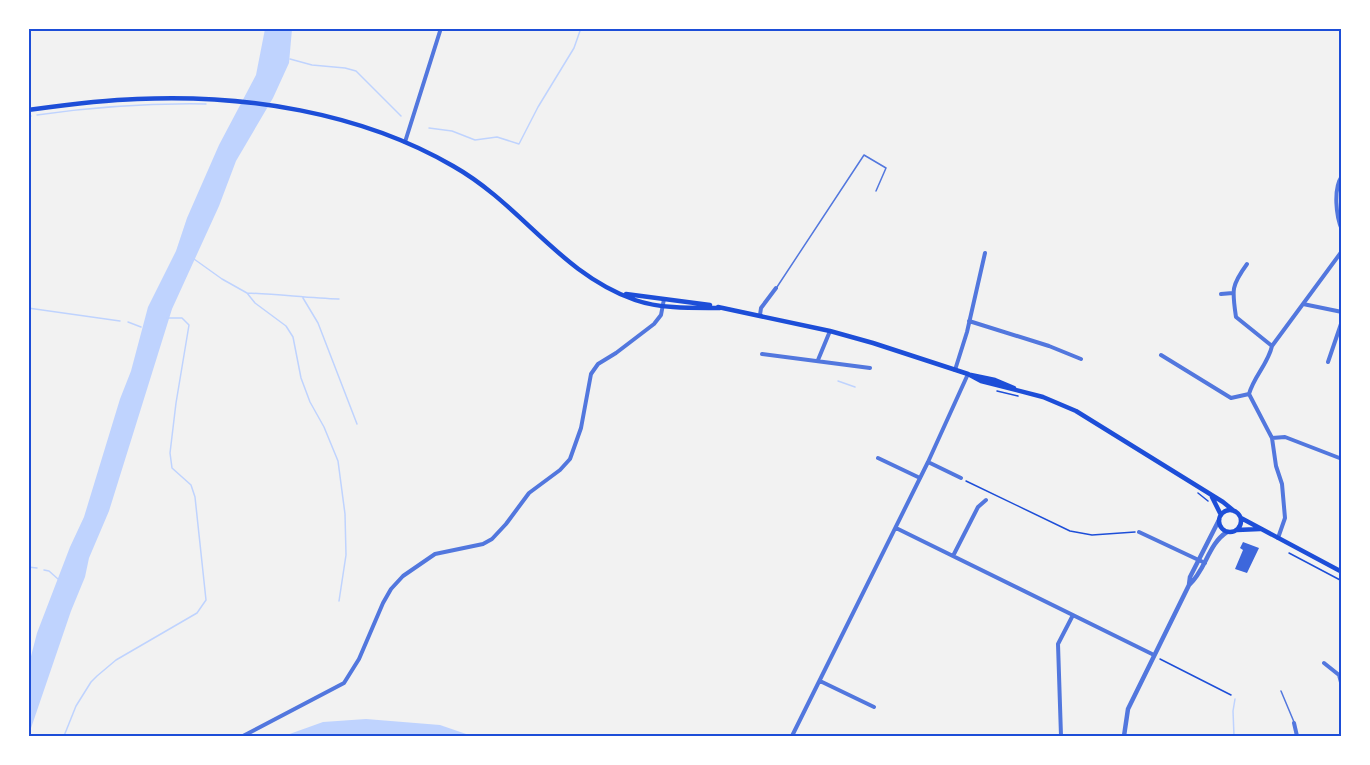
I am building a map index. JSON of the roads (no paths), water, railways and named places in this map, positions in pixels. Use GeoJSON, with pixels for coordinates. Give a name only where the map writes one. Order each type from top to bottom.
{"type":"FeatureCollection","features":[{"type":"Feature","properties":{"kind":"main road"},"geometry":{"type":"LineString","coordinates":[[28,110],[135,99],[230,101],[278,106],[338,120],[405,142],[444,161],[475,180],[510,207],[572,266],[600,285],[620,294],[663,302],[698,302],[831,331],[968,374],[995,380],[1061,404],[1076,411],[1211,499],[1234,511],[1260,530],[1341,572]]}},
{"type":"Feature","properties":{"kind":"main road"},"geometry":{"type":"LineString","coordinates":[[1211,499],[1220,517],[1220,526],[1227,532],[1260,530]]}},
{"type":"Feature","properties":{"kind":"main road"},"geometry":{"type":"LineString","coordinates":[[1220,517],[1226,511],[1234,511]]}},
{"type":"Feature","properties":{"kind":"main road"},"geometry":{"type":"LineString","coordinates":[[1237,530],[1241,524],[1241,518]]}},
{"type":"Feature","properties":{"kind":"street"},"geometry":{"type":"LineString","coordinates":[[405,142],[441,28]]}},
{"type":"Feature","properties":{"kind":"street"},"geometry":{"type":"LineString","coordinates":[[1341,176],[1337,186],[1341,230]]}},
{"type":"Feature","properties":{"kind":"street"},"geometry":{"type":"LineString","coordinates":[[1161,355],[1231,398],[1236,399],[1249,394],[1255,379],[1268,360],[1272,346],[1341,251]]}},
{"type":"Feature","properties":{"kind":"street"},"geometry":{"type":"LineString","coordinates":[[955,370],[985,254]]}},
{"type":"Feature","properties":{"kind":"street"},"geometry":{"type":"LineString","coordinates":[[1247,264],[1236,280],[1233,293],[1238,320],[1272,346]]}},
{"type":"Feature","properties":{"kind":"street"},"geometry":{"type":"LineString","coordinates":[[760,315],[761,308],[776,288]]}},
{"type":"Feature","properties":{"kind":"street"},"geometry":{"type":"LineString","coordinates":[[1221,294],[1233,293]]}},
{"type":"Feature","properties":{"kind":"street"},"geometry":{"type":"LineString","coordinates":[[243,736],[344,682],[359,659],[391,589],[416,566],[435,555],[492,539],[529,493],[560,470],[570,459],[581,428],[591,374],[598,364],[654,324],[662,315],[663,302]]}},
{"type":"Feature","properties":{"kind":"street"},"geometry":{"type":"LineString","coordinates":[[1303,304],[1341,312]]}},
{"type":"Feature","properties":{"kind":"street"},"geometry":{"type":"LineString","coordinates":[[969,321],[1049,346],[1081,359]]}},
{"type":"Feature","properties":{"kind":"street"},"geometry":{"type":"LineString","coordinates":[[1328,362],[1341,321]]}},
{"type":"Feature","properties":{"kind":"street"},"geometry":{"type":"LineString","coordinates":[[818,360],[831,331]]}},
{"type":"Feature","properties":{"kind":"street"},"geometry":{"type":"LineString","coordinates":[[762,354],[870,368]]}},
{"type":"Feature","properties":{"kind":"street"},"geometry":{"type":"LineString","coordinates":[[792,736],[896,528],[968,374]]}},
{"type":"Feature","properties":{"kind":"street"},"geometry":{"type":"LineString","coordinates":[[1249,394],[1272,438],[1276,466],[1284,491],[1285,518],[1278,538]]}},
{"type":"Feature","properties":{"kind":"street"},"geometry":{"type":"LineString","coordinates":[[1272,438],[1285,437],[1341,459]]}},
{"type":"Feature","properties":{"kind":"street"},"geometry":{"type":"LineString","coordinates":[[878,458],[920,478]]}},
{"type":"Feature","properties":{"kind":"street"},"geometry":{"type":"LineString","coordinates":[[928,462],[961,478]]}},
{"type":"Feature","properties":{"kind":"street"},"geometry":{"type":"LineString","coordinates":[[953,556],[978,507],[986,500]]}},
{"type":"Feature","properties":{"kind":"street"},"geometry":{"type":"LineString","coordinates":[[1190,585],[1190,577],[1220,517]]}},
{"type":"Feature","properties":{"kind":"street"},"geometry":{"type":"LineString","coordinates":[[896,528],[1154,655]]}},
{"type":"Feature","properties":{"kind":"street"},"geometry":{"type":"LineString","coordinates":[[1139,532],[1205,563]]}},
{"type":"Feature","properties":{"kind":"street"},"geometry":{"type":"LineString","coordinates":[[1124,736],[1128,709],[1154,655],[1190,585],[1217,540],[1227,532]]}},
{"type":"Feature","properties":{"kind":"street"},"geometry":{"type":"LineString","coordinates":[[1061,736],[1058,644],[1073,615]]}},
{"type":"Feature","properties":{"kind":"street"},"geometry":{"type":"LineString","coordinates":[[1324,663],[1339,675],[1341,686]]}},
{"type":"Feature","properties":{"kind":"street"},"geometry":{"type":"LineString","coordinates":[[820,681],[874,707]]}},
{"type":"Feature","properties":{"kind":"street"},"geometry":{"type":"LineString","coordinates":[[1294,723],[1297,736]]}},
{"type":"Feature","properties":{"kind":"lane"},"geometry":{"type":"LineString","coordinates":[[776,288],[864,155],[886,168],[876,191]]}},
{"type":"Feature","properties":{"kind":"lane"},"geometry":{"type":"LineString","coordinates":[[1281,690],[1294,723]]}},
{"type":"Feature","properties":{"kind":"water"},"geometry":{"type":"Polygon","coordinates":[[[265,29],[292,29],[289,63],[273,98],[236,161],[219,206],[172,309],[109,511],[89,558],[85,577],[29,734],[29,664],[37,633],[84,517],[120,399],[131,371],[148,307],[176,251],[187,218],[219,145],[256,75],[265,29]]]}},
{"type":"Feature","properties":{"kind":"water"},"geometry":{"type":"Polygon","coordinates":[[[366,719],[440,725],[472,736],[284,736],[323,722],[366,719]]]}},
{"type":"Feature","properties":{"kind":"waterway"},"geometry":{"type":"LineString","coordinates":[[429,128],[452,131],[475,140],[497,137],[519,144],[538,107],[574,48],[581,28]]}},
{"type":"Feature","properties":{"kind":"waterway"},"geometry":{"type":"LineString","coordinates":[[290,59],[312,65],[356,71],[401,116]]}},
{"type":"Feature","properties":{"kind":"waterway"},"geometry":{"type":"LineString","coordinates":[[37,115],[122,106],[206,104]]}},
{"type":"Feature","properties":{"kind":"waterway"},"geometry":{"type":"LineString","coordinates":[[194,259],[247,293],[255,303],[286,326],[293,337],[301,378],[338,461],[345,514],[346,555],[339,601]]}},
{"type":"Feature","properties":{"kind":"waterway"},"geometry":{"type":"LineString","coordinates":[[247,293],[339,299]]}},
{"type":"Feature","properties":{"kind":"waterway"},"geometry":{"type":"LineString","coordinates":[[303,298],[318,323],[357,424]]}},
{"type":"Feature","properties":{"kind":"waterway"},"geometry":{"type":"LineString","coordinates":[[28,308],[120,321]]}},
{"type":"Feature","properties":{"kind":"waterway"},"geometry":{"type":"LineString","coordinates":[[64,736],[76,706],[97,676],[116,660],[197,613],[206,600],[195,497],[191,485],[172,468],[170,453],[189,325],[182,318],[167,318]]}},
{"type":"Feature","properties":{"kind":"waterway"},"geometry":{"type":"LineString","coordinates":[[128,322],[141,327]]}},
{"type":"Feature","properties":{"kind":"waterway"},"geometry":{"type":"LineString","coordinates":[[838,381],[855,387]]}},
{"type":"Feature","properties":{"kind":"waterway"},"geometry":{"type":"LineString","coordinates":[[28,567],[37,568]]}},
{"type":"Feature","properties":{"kind":"waterway"},"geometry":{"type":"LineString","coordinates":[[44,570],[49,571],[58,579]]}},
{"type":"Feature","properties":{"kind":"waterway"},"geometry":{"type":"LineString","coordinates":[[1234,736],[1235,699]]}}]}
